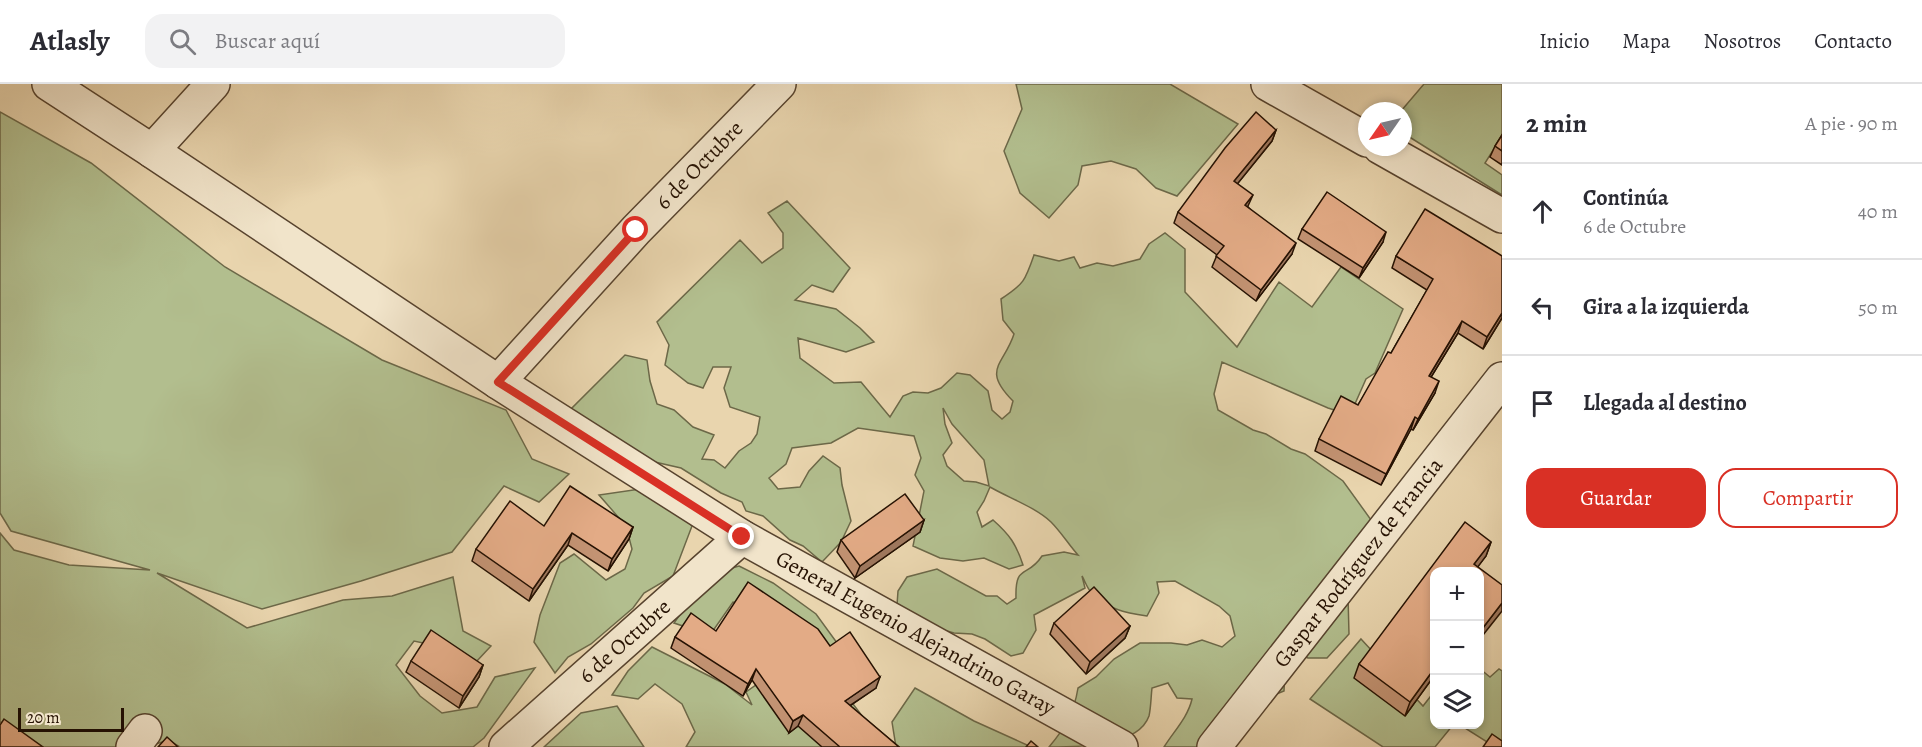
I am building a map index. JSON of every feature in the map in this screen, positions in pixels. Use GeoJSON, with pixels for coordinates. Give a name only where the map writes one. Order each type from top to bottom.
{"type":"FeatureCollection","features":[{"type":"Feature","properties":{"kind":"street","name":"General Eugenio Alejandrino Garay"},"geometry":{"type":"LineString","coordinates":[[49,84],[498,382],[742,537],[1121,747]]}},
{"type":"Feature","properties":{"kind":"street"},"geometry":{"type":"LineString","coordinates":[[152,151],[213,84]]}},
{"type":"Feature","properties":{"kind":"street","name":"6 de Octubre"},"geometry":{"type":"LineString","coordinates":[[498,382],[636,230],[779,84]]}},
{"type":"Feature","properties":{"kind":"street"},"geometry":{"type":"LineString","coordinates":[[1268,84],[1358,135]]}},
{"type":"Feature","properties":{"kind":"street"},"geometry":{"type":"LineString","coordinates":[[1396,156],[1502,216]]}},
{"type":"Feature","properties":{"kind":"street","name":"Gaspar Rodríguez de Francia"},"geometry":{"type":"LineString","coordinates":[[1214,747],[1502,379]]}},
{"type":"Feature","properties":{"kind":"street","name":"6 de Octubre"},"geometry":{"type":"LineString","coordinates":[[506,747],[742,537]]}},
{"type":"Feature","properties":{"kind":"green space"},"geometry":{"type":"Polygon","coordinates":[[[1016,84],[1170,84],[1238,124],[1177,196],[1156,188],[1136,169],[1111,161],[1082,166],[1078,185],[1049,218],[1020,193],[1004,151],[1022,109],[1016,84]]]}},
{"type":"Feature","properties":{"kind":"green space"},"geometry":{"type":"Polygon","coordinates":[[[1424,84],[1502,84],[1502,136],[1485,163],[1502,175],[1502,195],[1412,139],[1412,102],[1409,102],[1424,84]]]}},
{"type":"Feature","properties":{"kind":"green space"},"geometry":{"type":"Polygon","coordinates":[[[0,112],[91,163],[225,267],[382,360],[506,410],[532,459],[569,474],[539,502],[504,486],[452,552],[262,609],[157,573],[247,628],[343,600],[392,596],[453,577],[463,631],[491,646],[475,663],[447,648],[414,641],[396,665],[420,696],[442,713],[477,707],[495,677],[535,668],[484,738],[473,747],[180,747],[168,740],[147,747],[38,747],[21,732],[0,722],[0,533],[14,550],[69,565],[150,570],[11,531],[0,513],[0,112]]]}},
{"type":"Feature","properties":{"kind":"green space"},"geometry":{"type":"Polygon","coordinates":[[[787,201],[850,268],[833,292],[812,285],[795,300],[836,309],[874,342],[846,352],[798,338],[800,358],[834,383],[861,382],[890,417],[903,396],[913,392],[928,393],[941,388],[957,373],[970,375],[988,391],[992,410],[1002,419],[1010,412],[1013,401],[1003,390],[997,374],[998,367],[1014,334],[1003,320],[1001,299],[1023,281],[1034,255],[1059,261],[1074,257],[1080,268],[1097,263],[1113,266],[1140,259],[1149,244],[1165,233],[1185,249],[1185,292],[1237,347],[1279,282],[1312,307],[1341,267],[1403,309],[1375,373],[1366,379],[1350,415],[1328,408],[1222,362],[1214,394],[1218,410],[1253,430],[1266,434],[1291,449],[1305,454],[1343,481],[1374,524],[1348,595],[1349,634],[1327,658],[1308,658],[1292,652],[1285,668],[1284,691],[1254,703],[1231,747],[1164,747],[1184,718],[1192,699],[1177,698],[1168,683],[1152,688],[1149,716],[1143,726],[1133,734],[1106,743],[1076,747],[1049,747],[1068,720],[1078,688],[1096,677],[1114,659],[1140,643],[1187,645],[1202,640],[1222,647],[1235,636],[1230,616],[1219,606],[1175,581],[1157,582],[1159,593],[1147,616],[1124,612],[1097,598],[1082,576],[1085,588],[1034,615],[1036,630],[1023,653],[1011,656],[985,639],[972,634],[940,629],[897,605],[898,591],[907,577],[937,569],[986,596],[997,596],[1007,604],[1016,598],[1016,587],[1020,575],[1037,563],[1042,556],[1064,552],[1078,555],[1045,517],[990,487],[977,512],[982,527],[993,520],[999,525],[1012,540],[1023,565],[1009,569],[984,558],[963,561],[940,558],[913,546],[924,491],[915,475],[921,458],[914,436],[858,428],[831,443],[792,448],[786,464],[769,478],[778,489],[800,487],[809,471],[823,456],[840,468],[851,521],[841,542],[822,562],[803,546],[790,540],[763,516],[746,511],[742,502],[721,493],[681,468],[646,460],[570,410],[625,355],[647,360],[657,404],[674,410],[693,427],[714,435],[702,459],[714,460],[725,468],[739,451],[751,443],[757,434],[760,417],[730,407],[724,388],[731,367],[713,367],[703,388],[688,383],[665,365],[669,345],[657,322],[740,240],[762,263],[783,248],[783,233],[768,213],[787,201]],[[943,408],[945,424],[952,443],[943,455],[947,466],[964,481],[989,486],[984,460],[952,424],[943,408]]]}},
{"type":"Feature","properties":{"kind":"green space"},"geometry":{"type":"Polygon","coordinates":[[[647,488],[673,504],[692,526],[673,576],[644,593],[633,608],[591,644],[568,657],[555,673],[534,642],[540,615],[560,563],[574,554],[606,580],[625,569],[632,549],[626,526],[599,495],[647,488]]]}},
{"type":"Feature","properties":{"kind":"green space"},"geometry":{"type":"Polygon","coordinates":[[[739,566],[773,583],[816,614],[840,647],[799,647],[764,608],[733,602],[710,635],[674,623],[708,575],[739,566]]]}},
{"type":"Feature","properties":{"kind":"green space"},"geometry":{"type":"Polygon","coordinates":[[[1361,639],[1423,706],[1430,697],[1430,729],[1450,729],[1435,747],[1383,747],[1310,699],[1361,639]]]}},
{"type":"Feature","properties":{"kind":"green space"},"geometry":{"type":"Polygon","coordinates":[[[652,647],[725,684],[752,705],[746,692],[756,685],[804,722],[847,696],[866,721],[831,747],[686,747],[695,732],[682,704],[655,684],[638,699],[612,695],[628,671],[652,647]]]}},
{"type":"Feature","properties":{"kind":"green space"},"geometry":{"type":"Polygon","coordinates":[[[1499,669],[1502,671],[1502,747],[1495,747],[1466,729],[1484,729],[1484,672],[1490,677],[1499,669]]]}},
{"type":"Feature","properties":{"kind":"green space"},"geometry":{"type":"Polygon","coordinates":[[[915,688],[1027,747],[896,747],[892,722],[915,688]]]}},
{"type":"Feature","properties":{"kind":"green space"},"geometry":{"type":"Polygon","coordinates":[[[617,706],[644,747],[544,747],[581,713],[617,706]]]}},
{"type":"Feature","properties":{"kind":"building"},"geometry":{"type":"Polygon","coordinates":[[[1256,112],[1276,130],[1234,181],[1253,195],[1245,205],[1296,243],[1261,290],[1216,256],[1224,246],[1178,212],[1225,148],[1256,112]]]}},
{"type":"Feature","properties":{"kind":"building"},"geometry":{"type":"Polygon","coordinates":[[[1502,135],[1502,151],[1495,146],[1502,135]]]}},
{"type":"Feature","properties":{"kind":"building"},"geometry":{"type":"Polygon","coordinates":[[[1327,192],[1386,232],[1363,268],[1302,229],[1327,192]]]}},
{"type":"Feature","properties":{"kind":"building"},"geometry":{"type":"Polygon","coordinates":[[[1425,209],[1502,256],[1502,313],[1487,337],[1462,321],[1429,376],[1439,381],[1418,419],[1415,417],[1386,474],[1319,439],[1341,396],[1358,405],[1433,279],[1396,256],[1425,209]]]}},
{"type":"Feature","properties":{"kind":"building"},"geometry":{"type":"Polygon","coordinates":[[[570,486],[633,527],[612,559],[572,533],[533,589],[476,549],[510,501],[544,526],[570,486]]]}},
{"type":"Feature","properties":{"kind":"building"},"geometry":{"type":"Polygon","coordinates":[[[905,494],[924,520],[860,566],[841,540],[905,494]]]}},
{"type":"Feature","properties":{"kind":"building"},"geometry":{"type":"Polygon","coordinates":[[[1465,522],[1491,542],[1474,564],[1478,567],[1431,567],[1465,522]]]}},
{"type":"Feature","properties":{"kind":"building"},"geometry":{"type":"Polygon","coordinates":[[[1430,569],[1430,674],[1410,702],[1359,664],[1430,569]]]}},
{"type":"Feature","properties":{"kind":"building"},"geometry":{"type":"Polygon","coordinates":[[[1484,572],[1502,585],[1502,603],[1484,626],[1484,572]]]}},
{"type":"Feature","properties":{"kind":"building"},"geometry":{"type":"Polygon","coordinates":[[[748,582],[818,629],[830,646],[850,632],[880,677],[845,701],[899,747],[840,747],[803,715],[793,721],[756,669],[748,684],[675,637],[691,613],[716,631],[748,582]]]}},
{"type":"Feature","properties":{"kind":"building"},"geometry":{"type":"Polygon","coordinates":[[[1094,587],[1130,626],[1090,662],[1054,623],[1094,587]]]}},
{"type":"Feature","properties":{"kind":"building"},"geometry":{"type":"Polygon","coordinates":[[[431,630],[483,665],[463,696],[411,661],[431,630]]]}},
{"type":"Feature","properties":{"kind":"building"},"geometry":{"type":"Polygon","coordinates":[[[4,719],[43,747],[0,747],[0,725],[4,719]]]}},
{"type":"Feature","properties":{"kind":"building"},"geometry":{"type":"Polygon","coordinates":[[[1492,734],[1502,741],[1502,747],[1483,747],[1492,734]]]}},
{"type":"Feature","properties":{"kind":"building"},"geometry":{"type":"Polygon","coordinates":[[[167,737],[178,747],[158,747],[167,737]]]}},
{"type":"Feature","properties":{"kind":"building"},"geometry":{"type":"Polygon","coordinates":[[[1031,741],[1038,747],[1026,747],[1031,741]]]}},
{"type":"Feature","properties":{"kind":"route"},"geometry":{"type":"LineString","coordinates":[[636,230],[498,382],[742,537]]}}]}
